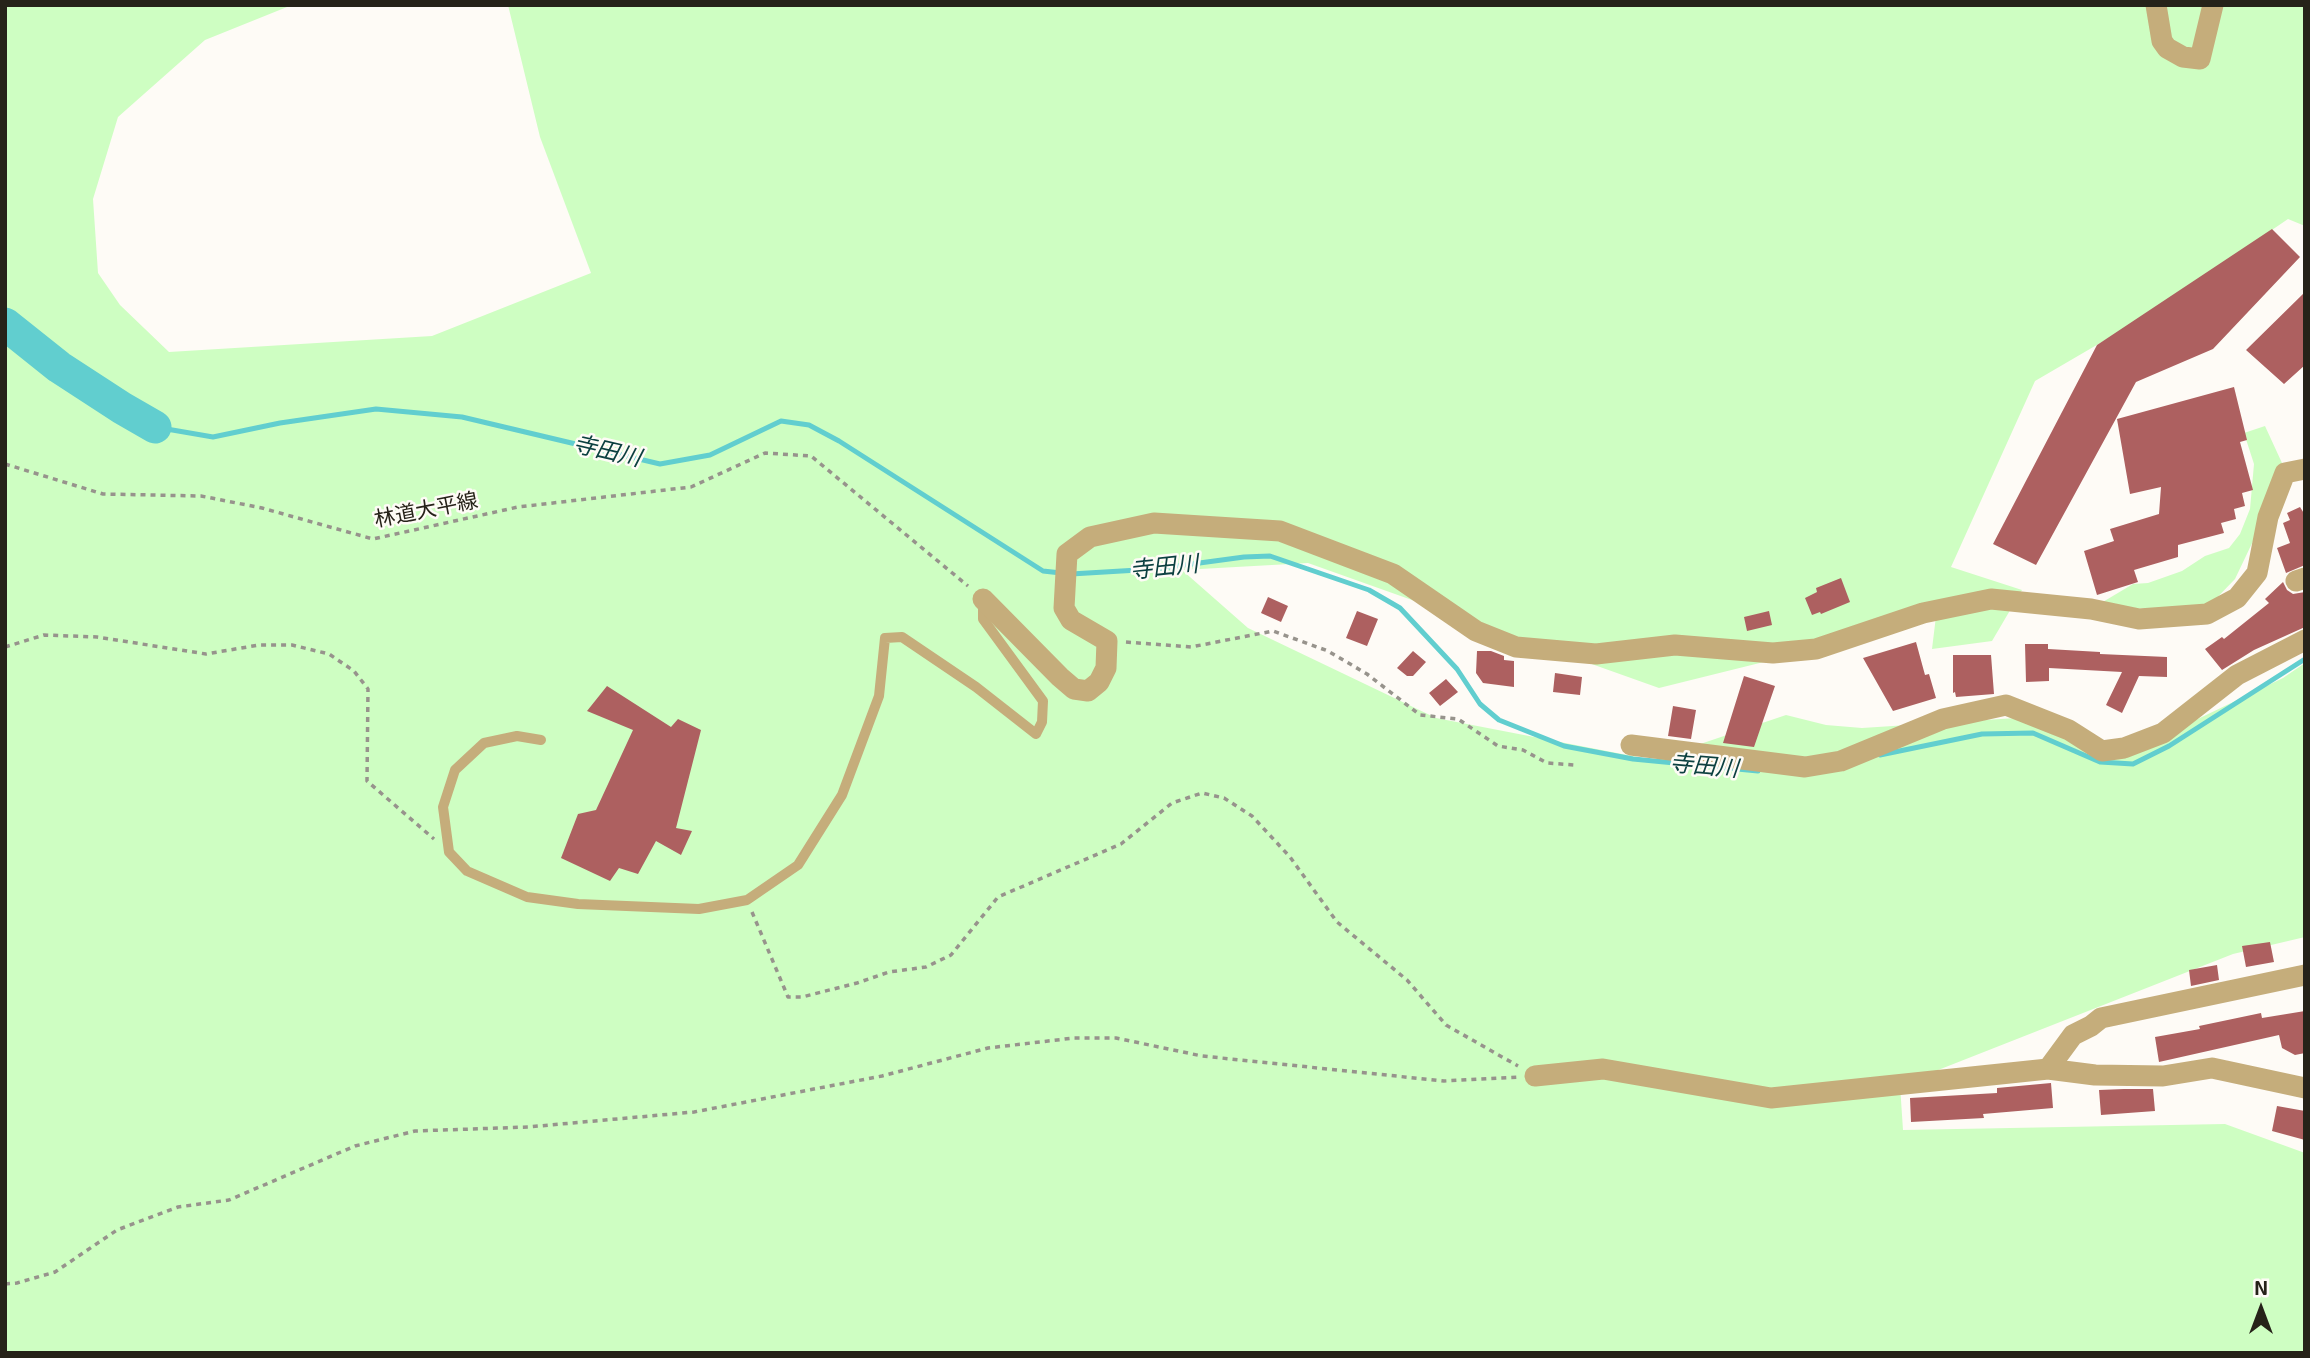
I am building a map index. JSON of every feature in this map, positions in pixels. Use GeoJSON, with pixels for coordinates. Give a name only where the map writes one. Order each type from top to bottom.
{"type":"FeatureCollection","features":[{"type":"Feature","properties":{"kind":"street"},"geometry":{"type":"LineString","coordinates":[[2156,5],[2162,41],[2167,48],[2183,57],[2200,58],[2213,5]]}},
{"type":"Feature","properties":{"kind":"street"},"geometry":{"type":"LineString","coordinates":[[983,599],[1074,689],[1088,691],[1099,682],[1106,668],[1107,641],[1071,620],[1064,608],[1067,554],[1090,537],[1154,523],[1280,531],[1393,575],[1476,631],[1516,647],[1596,654],[1675,645],[1773,653],[1816,649],[1923,613],[1992,599],[2091,609],[2139,619],[2207,614],[2237,598],[2257,573],[2268,517],[2285,473],[2305,469]]}},
{"type":"Feature","properties":{"kind":"street"},"geometry":{"type":"LineString","coordinates":[[1631,745],[1805,767],[1841,761],[1943,719],[2006,705],[2069,730],[2102,751],[2113,750],[2163,733],[2237,675],[2305,640]]}},
{"type":"Feature","properties":{"kind":"street"},"geometry":{"type":"LineString","coordinates":[[2048,1069],[2073,1035],[2101,1018],[2305,975]]}},
{"type":"Feature","properties":{"kind":"street"},"geometry":{"type":"LineString","coordinates":[[1535,1076],[1603,1069],[1771,1098],[2048,1069],[2095,1075],[2162,1076],[2212,1068],[2305,1088]]}},
{"type":"Feature","properties":{"kind":"lane"},"geometry":{"type":"LineString","coordinates":[[541,740],[517,736],[485,743],[454,770],[443,807],[449,852],[467,872],[527,897],[578,904],[699,909],[747,900],[798,865],[842,795],[879,696],[885,639],[902,637],[976,687],[1036,734],[1042,722],[1043,701],[983,619],[983,599]]}},
{"type":"Feature","properties":{"kind":"path","name":"林道大平線"},"geometry":{"type":"LineString","coordinates":[[5,464],[103,494],[201,496],[262,508],[373,539],[518,507],[691,486],[765,453],[811,457],[983,599]]}},
{"type":"Feature","properties":{"kind":"path"},"geometry":{"type":"LineString","coordinates":[[1107,641],[1191,647],[1273,631],[1328,651],[1367,674],[1420,715],[1458,719],[1498,747],[1523,750],[1547,763],[1574,765]]}},
{"type":"Feature","properties":{"kind":"path"},"geometry":{"type":"LineString","coordinates":[[5,647],[44,635],[97,637],[206,654],[258,645],[292,645],[329,654],[354,671],[368,689],[367,781],[449,852]]}},
{"type":"Feature","properties":{"kind":"path"},"geometry":{"type":"LineString","coordinates":[[747,900],[788,997],[802,997],[889,972],[926,967],[951,955],[998,897],[1121,845],[1172,803],[1202,793],[1224,798],[1252,816],[1290,857],[1337,922],[1407,980],[1446,1025],[1535,1076]]}},
{"type":"Feature","properties":{"kind":"path"},"geometry":{"type":"LineString","coordinates":[[5,1284],[55,1272],[117,1230],[178,1207],[229,1200],[355,1146],[415,1131],[528,1128],[694,1112],[882,1076],[988,1048],[1074,1038],[1116,1038],[1202,1056],[1444,1081],[1535,1076]]}},
{"type":"Feature","properties":{"kind":"green space"},"geometry":{"type":"Polygon","coordinates":[[[5,5],[292,5],[205,40],[118,117],[93,199],[98,273],[120,305],[169,352],[432,336],[591,273],[540,137],[508,5],[2305,5],[2305,226],[2288,219],[2143,318],[2035,381],[1951,567],[2022,590],[1992,641],[1932,649],[1937,608],[1816,649],[1659,688],[1308,563],[1182,570],[1248,628],[1436,718],[1653,760],[1786,715],[1826,725],[1862,728],[2016,718],[2123,755],[2283,678],[2305,663],[2305,937],[2233,954],[1900,1085],[1903,1130],[2225,1124],[2305,1153],[2305,1353],[5,1353],[5,5]]]}},
{"type":"Feature","properties":{"kind":"green space"},"geometry":{"type":"Polygon","coordinates":[[[2265,426],[2282,463],[2255,537],[2235,579],[2207,608],[2091,609],[2133,584],[2148,583],[2182,571],[2205,556],[2229,548],[2240,534],[2250,509],[2254,464],[2244,433],[2265,426]]]}},
{"type":"Feature","properties":{"kind":"building"},"geometry":{"type":"Polygon","coordinates":[[[2272,229],[2300,257],[2213,349],[2136,382],[2036,565],[1993,544],[2097,345],[2272,229]]]}},
{"type":"Feature","properties":{"kind":"building"},"geometry":{"type":"Polygon","coordinates":[[[2305,292],[2305,365],[2284,384],[2246,350],[2305,292]]]}},
{"type":"Feature","properties":{"kind":"building"},"geometry":{"type":"Polygon","coordinates":[[[2234,387],[2247,440],[2240,442],[2253,490],[2242,493],[2245,506],[2234,509],[2236,519],[2221,523],[2224,533],[2178,545],[2178,557],[2134,570],[2138,582],[2097,595],[2084,551],[2114,541],[2110,529],[2159,514],[2161,487],[2130,494],[2117,419],[2234,387]]]}},
{"type":"Feature","properties":{"kind":"building"},"geometry":{"type":"Polygon","coordinates":[[[2300,507],[2305,515],[2305,565],[2286,573],[2277,548],[2290,543],[2283,523],[2290,520],[2287,513],[2300,507]]]}},
{"type":"Feature","properties":{"kind":"building"},"geometry":{"type":"Polygon","coordinates":[[[1841,578],[1850,602],[1812,615],[1805,598],[1817,592],[1816,588],[1841,578]]]}},
{"type":"Feature","properties":{"kind":"building"},"geometry":{"type":"Polygon","coordinates":[[[2283,582],[2293,594],[2305,592],[2305,627],[2254,650],[2222,670],[2205,649],[2222,637],[2224,639],[2269,603],[2265,599],[2283,582]]]}},
{"type":"Feature","properties":{"kind":"building"},"geometry":{"type":"Polygon","coordinates":[[[1268,597],[1288,606],[1281,622],[1261,613],[1268,597]]]}},
{"type":"Feature","properties":{"kind":"building"},"geometry":{"type":"Polygon","coordinates":[[[1357,611],[1378,619],[1367,646],[1346,638],[1357,611]]]}},
{"type":"Feature","properties":{"kind":"building"},"geometry":{"type":"Polygon","coordinates":[[[1769,611],[1772,625],[1747,631],[1744,617],[1769,611]]]}},
{"type":"Feature","properties":{"kind":"building"},"geometry":{"type":"Polygon","coordinates":[[[1916,642],[1925,675],[1929,674],[1936,698],[1893,711],[1863,658],[1916,642]]]}},
{"type":"Feature","properties":{"kind":"building"},"geometry":{"type":"Polygon","coordinates":[[[2025,644],[2048,644],[2048,649],[2100,654],[2167,657],[2167,677],[2139,676],[2122,713],[2106,705],[2122,672],[2049,668],[2049,681],[2026,682],[2025,644]]]}},
{"type":"Feature","properties":{"kind":"building"},"geometry":{"type":"Polygon","coordinates":[[[1413,651],[1426,662],[1413,676],[1407,676],[1397,668],[1413,651]]]}},
{"type":"Feature","properties":{"kind":"building"},"geometry":{"type":"Polygon","coordinates":[[[1477,651],[1491,651],[1504,656],[1504,660],[1514,661],[1514,687],[1483,683],[1476,673],[1477,651]]]}},
{"type":"Feature","properties":{"kind":"building"},"geometry":{"type":"Polygon","coordinates":[[[1953,655],[1991,655],[1994,694],[1956,697],[1955,692],[1953,693],[1953,655]]]}},
{"type":"Feature","properties":{"kind":"building"},"geometry":{"type":"Polygon","coordinates":[[[1555,673],[1582,677],[1580,695],[1553,692],[1555,673]]]}},
{"type":"Feature","properties":{"kind":"building"},"geometry":{"type":"Polygon","coordinates":[[[1744,676],[1775,686],[1754,747],[1723,743],[1744,676]]]}},
{"type":"Feature","properties":{"kind":"building"},"geometry":{"type":"Polygon","coordinates":[[[1446,679],[1458,692],[1440,706],[1429,693],[1446,679]]]}},
{"type":"Feature","properties":{"kind":"building"},"geometry":{"type":"Polygon","coordinates":[[[607,686],[671,727],[678,719],[701,730],[676,828],[692,831],[681,855],[656,841],[638,874],[619,868],[610,881],[561,858],[578,814],[596,810],[633,730],[587,711],[607,686]]]}},
{"type":"Feature","properties":{"kind":"building"},"geometry":{"type":"Polygon","coordinates":[[[1673,706],[1696,710],[1691,739],[1668,736],[1673,706]]]}},
{"type":"Feature","properties":{"kind":"building"},"geometry":{"type":"Polygon","coordinates":[[[2270,942],[2274,962],[2246,967],[2242,946],[2270,942]]]}},
{"type":"Feature","properties":{"kind":"building"},"geometry":{"type":"Polygon","coordinates":[[[2217,965],[2219,980],[2191,986],[2189,970],[2217,965]]]}},
{"type":"Feature","properties":{"kind":"building"},"geometry":{"type":"Polygon","coordinates":[[[2305,1011],[2305,1053],[2295,1055],[2282,1048],[2279,1035],[2159,1062],[2155,1037],[2200,1029],[2199,1026],[2261,1013],[2262,1018],[2305,1011]]]}},
{"type":"Feature","properties":{"kind":"building"},"geometry":{"type":"Polygon","coordinates":[[[2051,1083],[2053,1108],[1983,1114],[1984,1118],[1911,1122],[1910,1098],[1997,1093],[1997,1088],[2051,1083]]]}},
{"type":"Feature","properties":{"kind":"building"},"geometry":{"type":"Polygon","coordinates":[[[2153,1089],[2155,1111],[2101,1115],[2099,1090],[2153,1089]]]}},
{"type":"Feature","properties":{"kind":"building"},"geometry":{"type":"Polygon","coordinates":[[[2277,1106],[2305,1111],[2305,1140],[2272,1131],[2277,1106]]]}},
{"type":"Feature","properties":{"kind":"waterway","name":"寺田川"},"geometry":{"type":"LineString","coordinates":[[5,324],[59,367],[155,427]]}},
{"type":"Feature","properties":{"kind":"waterway","name":"寺田川"},"geometry":{"type":"LineString","coordinates":[[155,427],[213,437],[280,423],[376,409],[462,417],[660,464],[710,455],[781,421],[809,425],[839,441],[1043,571],[1061,573]]}},
{"type":"Feature","properties":{"kind":"waterway","name":"寺田川"},"geometry":{"type":"LineString","coordinates":[[1071,574],[1155,569],[1270,556],[1369,590],[1400,608],[1457,669],[1480,704],[1499,720],[1564,746],[1633,759],[1758,771]]}},
{"type":"Feature","properties":{"kind":"waterway","name":"寺田川"},"geometry":{"type":"LineString","coordinates":[[1880,755],[1982,734],[2033,733],[2100,762],[2133,764],[2169,746],[2305,659]]}}]}
